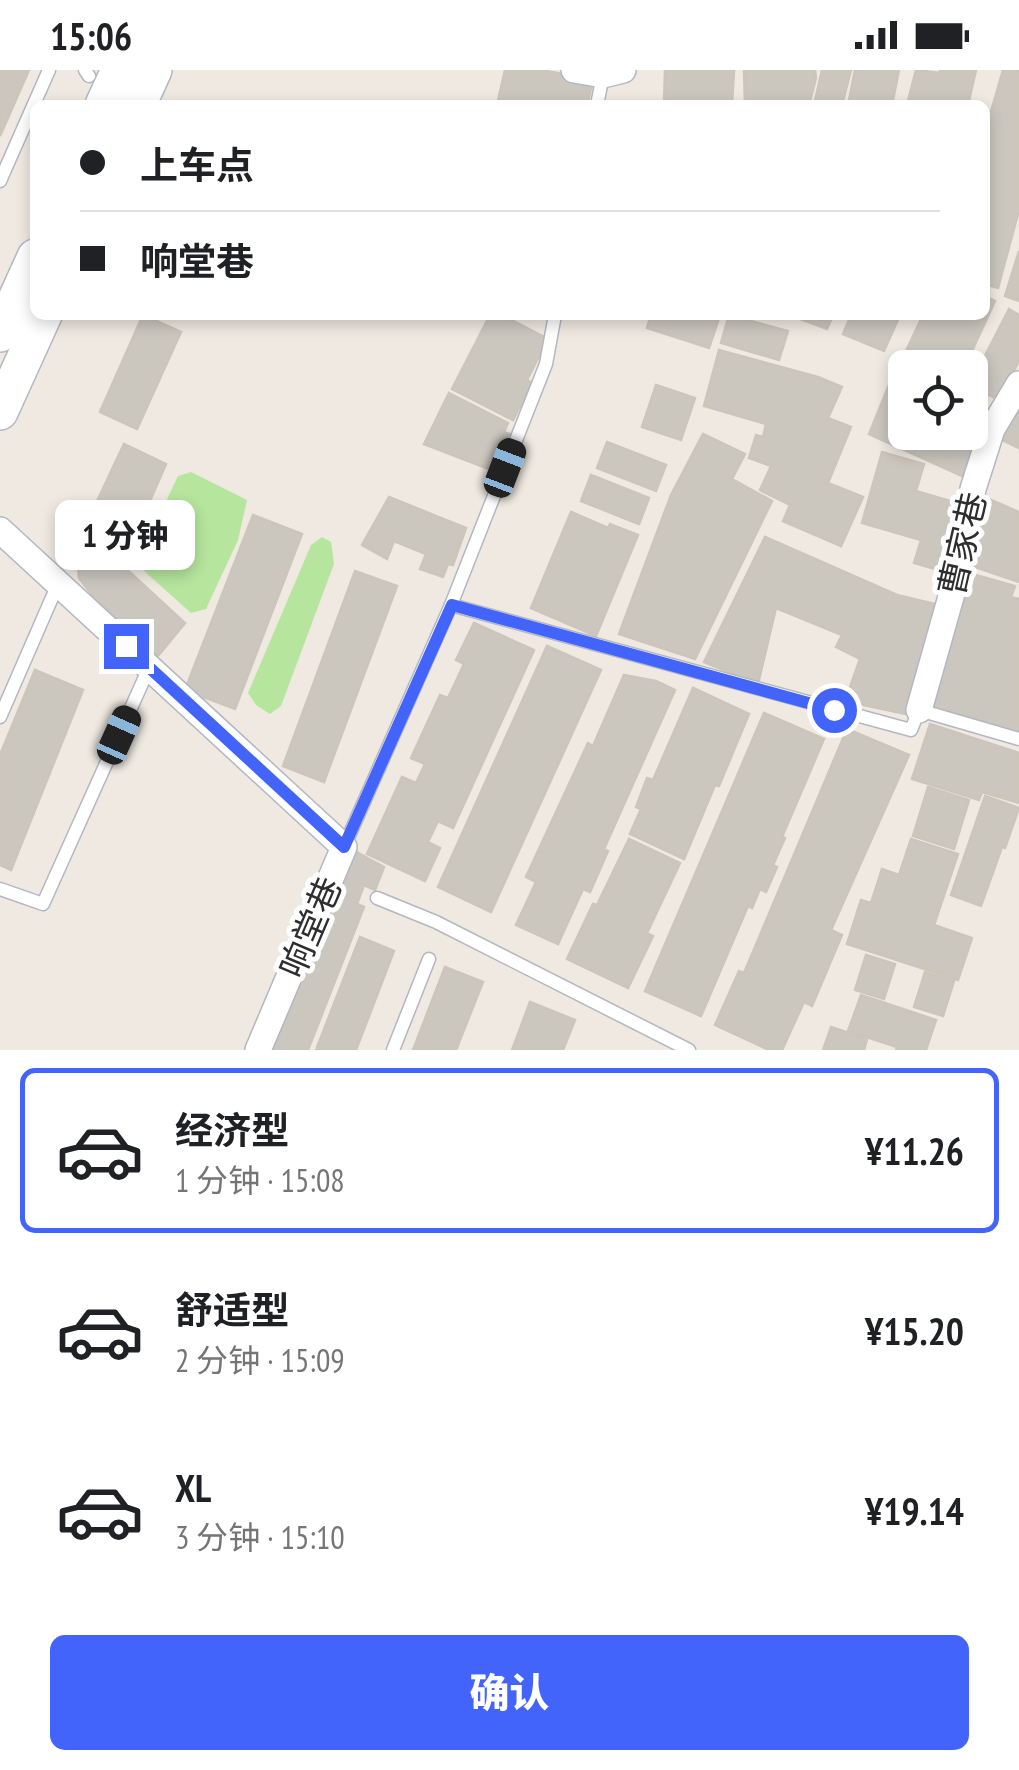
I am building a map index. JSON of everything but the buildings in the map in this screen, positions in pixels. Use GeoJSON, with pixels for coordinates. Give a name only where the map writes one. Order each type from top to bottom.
{"type":"FeatureCollection","features":[{"type":"Feature","properties":{"kind":"main road"},"geometry":{"type":"LineString","coordinates":[[140,100],[154,70]]}},
{"type":"Feature","properties":{"kind":"main road"},"geometry":{"type":"LineString","coordinates":[[0,412],[14,316],[30,271]]}},
{"type":"Feature","properties":{"kind":"street"},"geometry":{"type":"LineString","coordinates":[[574,70],[613,72]]}},
{"type":"Feature","properties":{"kind":"street","name":"曹家巷"},"geometry":{"type":"LineString","coordinates":[[919,710],[954,586],[982,459],[992,429],[1019,384]]}},
{"type":"Feature","properties":{"kind":"street","name":"响堂巷"},"geometry":{"type":"LineString","coordinates":[[0,530],[344,847],[258,1050]]}},
{"type":"Feature","properties":{"kind":"lane"},"geometry":{"type":"LineString","coordinates":[[36,100],[49,70]]}},
{"type":"Feature","properties":{"kind":"lane"},"geometry":{"type":"LineString","coordinates":[[599,100],[613,72]]}},
{"type":"Feature","properties":{"kind":"lane"},"geometry":{"type":"LineString","coordinates":[[0,181],[30,113]]}},
{"type":"Feature","properties":{"kind":"lane"},"geometry":{"type":"LineString","coordinates":[[344,847],[452,605],[546,364],[554,320]]}},
{"type":"Feature","properties":{"kind":"lane"},"geometry":{"type":"LineString","coordinates":[[0,717],[58,584]]}},
{"type":"Feature","properties":{"kind":"lane"},"geometry":{"type":"LineString","coordinates":[[452,605],[911,730],[919,710],[1019,739]]}},
{"type":"Feature","properties":{"kind":"lane"},"geometry":{"type":"LineString","coordinates":[[0,889],[42,904],[149,668]]}},
{"type":"Feature","properties":{"kind":"lane"},"geometry":{"type":"LineString","coordinates":[[377,898],[436,922],[690,1050]]}},
{"type":"Feature","properties":{"kind":"lane"},"geometry":{"type":"LineString","coordinates":[[393,1050],[429,960]]}},
{"type":"Feature","properties":{"kind":"green space"},"geometry":{"type":"Polygon","coordinates":[[[191,472],[247,500],[238,540],[206,609],[191,613],[138,561],[178,476],[191,472]]]}},
{"type":"Feature","properties":{"kind":"green space"},"geometry":{"type":"Polygon","coordinates":[[[322,537],[331,542],[334,564],[281,706],[270,714],[256,705],[248,693],[311,545],[322,537]]]}},
{"type":"Feature","properties":{"kind":"route"},"geometry":{"type":"LineString","coordinates":[[126,646],[344,847],[452,605],[834,710]]}}]}
